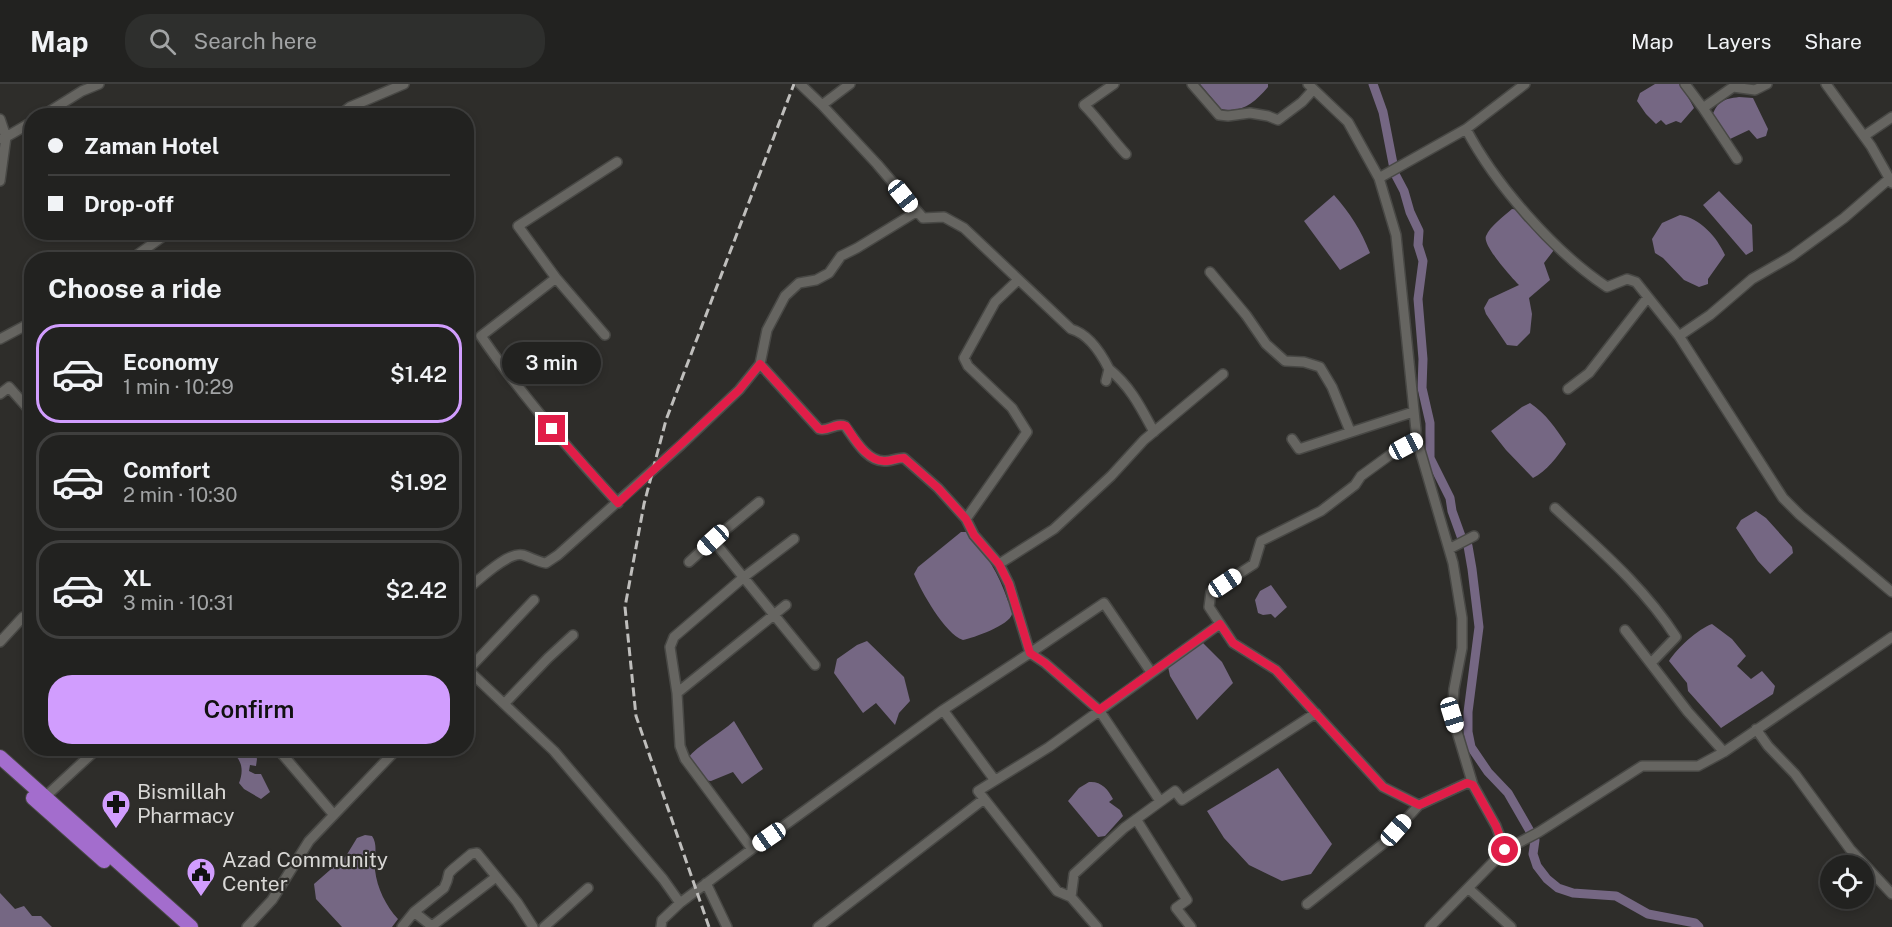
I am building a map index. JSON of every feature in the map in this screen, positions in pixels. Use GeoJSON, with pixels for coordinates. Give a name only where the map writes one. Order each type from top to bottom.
{"type":"FeatureCollection","features":[{"type":"Feature","properties":{"kind":"highway"},"geometry":{"type":"LineString","coordinates":[[0,757],[191,927]]}},
{"type":"Feature","properties":{"kind":"highway"},"geometry":{"type":"LineString","coordinates":[[0,769],[181,927]]}},
{"type":"Feature","properties":{"kind":"street"},"geometry":{"type":"LineString","coordinates":[[55,108],[82,91],[99,84]]}},
{"type":"Feature","properties":{"kind":"street"},"geometry":{"type":"LineString","coordinates":[[350,108],[404,84]]}},
{"type":"Feature","properties":{"kind":"street"},"geometry":{"type":"LineString","coordinates":[[800,84],[877,164],[916,212],[923,218],[944,217],[964,228],[1071,329],[1081,332],[1104,358],[1109,369],[1135,396],[1154,432]]}},
{"type":"Feature","properties":{"kind":"street"},"geometry":{"type":"LineString","coordinates":[[822,105],[850,84]]}},
{"type":"Feature","properties":{"kind":"street"},"geometry":{"type":"LineString","coordinates":[[1114,84],[1084,105],[1126,154]]}},
{"type":"Feature","properties":{"kind":"street"},"geometry":{"type":"LineString","coordinates":[[1192,84],[1219,114],[1228,116],[1250,112],[1278,120],[1302,102],[1311,87],[1348,122],[1379,178],[1396,235],[1417,440],[1449,549],[1462,618],[1462,648],[1454,689],[1452,715],[1473,785],[1496,826],[1505,850]]}},
{"type":"Feature","properties":{"kind":"street"},"geometry":{"type":"LineString","coordinates":[[1379,178],[1466,129],[1525,84]]}},
{"type":"Feature","properties":{"kind":"street"},"geometry":{"type":"LineString","coordinates":[[1685,84],[1737,159]]}},
{"type":"Feature","properties":{"kind":"street"},"geometry":{"type":"LineString","coordinates":[[1702,108],[1733,87],[1755,90],[1767,84]]}},
{"type":"Feature","properties":{"kind":"street"},"geometry":{"type":"LineString","coordinates":[[1679,336],[1710,315],[1752,279],[1792,256],[1890,181],[1864,136],[1826,84]]}},
{"type":"Feature","properties":{"kind":"street"},"geometry":{"type":"LineString","coordinates":[[1864,136],[1892,117]]}},
{"type":"Feature","properties":{"kind":"street"},"geometry":{"type":"LineString","coordinates":[[0,119],[3,139],[0,181]]}},
{"type":"Feature","properties":{"kind":"street"},"geometry":{"type":"LineString","coordinates":[[3,139],[24,127]]}},
{"type":"Feature","properties":{"kind":"street"},"geometry":{"type":"LineString","coordinates":[[1466,129],[1476,148],[1516,202],[1567,255],[1606,287],[1624,280],[1636,282],[1679,336],[1783,498],[1892,592]]}},
{"type":"Feature","properties":{"kind":"street"},"geometry":{"type":"LineString","coordinates":[[605,335],[556,278],[518,226],[617,162]]}},
{"type":"Feature","properties":{"kind":"street"},"geometry":{"type":"LineString","coordinates":[[474,584],[508,557],[522,554],[534,561],[546,563],[558,555],[618,503],[722,406],[760,364],[767,330],[785,296],[800,283],[816,280],[829,273],[842,256],[916,212]]}},
{"type":"Feature","properties":{"kind":"street"},"geometry":{"type":"LineString","coordinates":[[141,252],[158,240]]}},
{"type":"Feature","properties":{"kind":"street"},"geometry":{"type":"LineString","coordinates":[[1210,272],[1246,315],[1266,344],[1285,361],[1304,362],[1320,367],[1332,387],[1350,431]]}},
{"type":"Feature","properties":{"kind":"street"},"geometry":{"type":"LineString","coordinates":[[556,278],[481,336],[537,412],[618,503]]}},
{"type":"Feature","properties":{"kind":"street"},"geometry":{"type":"LineString","coordinates":[[966,519],[1027,432],[1012,408],[968,366],[964,358],[996,302],[1018,280]]}},
{"type":"Feature","properties":{"kind":"street"},"geometry":{"type":"LineString","coordinates":[[1568,388],[1589,373],[1648,297]]}},
{"type":"Feature","properties":{"kind":"street"},"geometry":{"type":"LineString","coordinates":[[0,339],[24,326]]}},
{"type":"Feature","properties":{"kind":"street"},"geometry":{"type":"LineString","coordinates":[[760,364],[819,429],[824,430],[842,424],[863,449],[879,461],[887,462],[904,458],[938,488],[966,519],[974,535],[999,564],[1009,584],[1030,653],[1045,663],[1099,710],[1160,801]]}},
{"type":"Feature","properties":{"kind":"street"},"geometry":{"type":"LineString","coordinates":[[1106,381],[1109,369]]}},
{"type":"Feature","properties":{"kind":"street"},"geometry":{"type":"LineString","coordinates":[[999,564],[1054,530],[1154,432],[1223,374]]}},
{"type":"Feature","properties":{"kind":"street"},"geometry":{"type":"LineString","coordinates":[[0,394],[9,387],[24,404]]}},
{"type":"Feature","properties":{"kind":"street"},"geometry":{"type":"LineString","coordinates":[[1292,439],[1299,449],[1413,412]]}},
{"type":"Feature","properties":{"kind":"street"},"geometry":{"type":"LineString","coordinates":[[1417,440],[1394,452],[1361,476],[1355,485],[1320,511],[1261,541],[1254,564],[1211,592],[1209,607],[1233,643],[1276,670],[1383,787],[1419,805]]}},
{"type":"Feature","properties":{"kind":"street"},"geometry":{"type":"LineString","coordinates":[[689,562],[759,502]]}},
{"type":"Feature","properties":{"kind":"street"},"geometry":{"type":"LineString","coordinates":[[1556,508],[1643,592],[1676,637],[1651,663]]}},
{"type":"Feature","properties":{"kind":"street"},"geometry":{"type":"LineString","coordinates":[[1449,549],[1474,536]]}},
{"type":"Feature","properties":{"kind":"street"},"geometry":{"type":"LineString","coordinates":[[752,849],[685,759],[681,746],[677,693],[670,646],[674,638],[794,539]]}},
{"type":"Feature","properties":{"kind":"street"},"geometry":{"type":"LineString","coordinates":[[713,540],[775,613],[815,665]]}},
{"type":"Feature","properties":{"kind":"street"},"geometry":{"type":"LineString","coordinates":[[474,663],[534,600]]}},
{"type":"Feature","properties":{"kind":"street"},"geometry":{"type":"LineString","coordinates":[[661,927],[662,920],[680,903],[752,849],[943,710],[1104,603],[1151,672]]}},
{"type":"Feature","properties":{"kind":"street"},"geometry":{"type":"LineString","coordinates":[[677,693],[786,605]]}},
{"type":"Feature","properties":{"kind":"street"},"geometry":{"type":"LineString","coordinates":[[0,642],[24,617]]}},
{"type":"Feature","properties":{"kind":"street"},"geometry":{"type":"LineString","coordinates":[[1096,927],[1071,897],[1057,891],[978,791],[1049,747],[1220,624]]}},
{"type":"Feature","properties":{"kind":"street"},"geometry":{"type":"LineString","coordinates":[[1625,630],[1688,712],[1724,752]]}},
{"type":"Feature","properties":{"kind":"street"},"geometry":{"type":"LineString","coordinates":[[504,704],[573,634]]}},
{"type":"Feature","properties":{"kind":"street"},"geometry":{"type":"LineString","coordinates":[[1430,927],[1505,850],[1539,832],[1642,766],[1698,766],[1724,752],[1892,637]]}},
{"type":"Feature","properties":{"kind":"street"},"geometry":{"type":"LineString","coordinates":[[474,676],[554,751],[663,879],[680,903]]}},
{"type":"Feature","properties":{"kind":"street"},"geometry":{"type":"LineString","coordinates":[[943,710],[994,779]]}},
{"type":"Feature","properties":{"kind":"street"},"geometry":{"type":"LineString","coordinates":[[1071,897],[1074,874],[1136,819],[1175,791],[1182,800],[1316,713]]}},
{"type":"Feature","properties":{"kind":"street"},"geometry":{"type":"LineString","coordinates":[[1756,729],[1768,746],[1795,774],[1850,849],[1892,894]]}},
{"type":"Feature","properties":{"kind":"street"},"geometry":{"type":"LineString","coordinates":[[45,797],[89,756]]}},
{"type":"Feature","properties":{"kind":"street"},"geometry":{"type":"LineString","coordinates":[[283,756],[334,815]]}},
{"type":"Feature","properties":{"kind":"street"},"geometry":{"type":"LineString","coordinates":[[247,927],[272,900],[309,841],[390,756]]}},
{"type":"Feature","properties":{"kind":"street"},"geometry":{"type":"LineString","coordinates":[[1307,904],[1384,843],[1419,805],[1467,783],[1473,785]]}},
{"type":"Feature","properties":{"kind":"street"},"geometry":{"type":"LineString","coordinates":[[818,927],[828,924],[984,799]]}},
{"type":"Feature","properties":{"kind":"street"},"geometry":{"type":"LineString","coordinates":[[1136,819],[1187,900],[1176,908],[1191,927]]}},
{"type":"Feature","properties":{"kind":"street"},"geometry":{"type":"LineString","coordinates":[[402,927],[414,912],[444,888],[448,873],[471,854],[477,853],[517,902],[533,927]]}},
{"type":"Feature","properties":{"kind":"street"},"geometry":{"type":"LineString","coordinates":[[414,912],[432,926],[496,877]]}},
{"type":"Feature","properties":{"kind":"street"},"geometry":{"type":"LineString","coordinates":[[706,884],[727,927]]}},
{"type":"Feature","properties":{"kind":"street"},"geometry":{"type":"LineString","coordinates":[[543,927],[588,888]]}},
{"type":"Feature","properties":{"kind":"street"},"geometry":{"type":"LineString","coordinates":[[1468,888],[1511,927]]}},
{"type":"Feature","properties":{"kind":"shaded area"},"geometry":{"type":"Polygon","coordinates":[[[1200,84],[1268,84],[1268,87],[1248,106],[1229,110],[1221,109],[1200,84]]]}},
{"type":"Feature","properties":{"kind":"shaded area"},"geometry":{"type":"Polygon","coordinates":[[[1655,84],[1681,84],[1694,108],[1681,123],[1676,121],[1666,125],[1661,120],[1656,124],[1637,101],[1640,93],[1655,84]]]}},
{"type":"Feature","properties":{"kind":"shaded area"},"geometry":{"type":"Polygon","coordinates":[[[1739,97],[1753,98],[1768,129],[1766,136],[1757,139],[1749,130],[1730,139],[1712,116],[1716,107],[1722,102],[1739,97]]]}},
{"type":"Feature","properties":{"kind":"shaded area"},"geometry":{"type":"Polygon","coordinates":[[[1719,191],[1752,225],[1753,251],[1746,255],[1703,205],[1719,191]]]}},
{"type":"Feature","properties":{"kind":"shaded area"},"geometry":{"type":"Polygon","coordinates":[[[1334,195],[1355,222],[1370,253],[1340,270],[1304,221],[1334,195]]]}},
{"type":"Feature","properties":{"kind":"shaded area"},"geometry":{"type":"Polygon","coordinates":[[[1512,209],[1521,210],[1554,250],[1544,263],[1550,280],[1529,298],[1532,314],[1530,333],[1517,346],[1507,345],[1484,308],[1489,299],[1519,285],[1498,261],[1486,240],[1491,229],[1512,209]]]}},
{"type":"Feature","properties":{"kind":"shaded area"},"geometry":{"type":"Polygon","coordinates":[[[1680,215],[1694,220],[1707,229],[1725,255],[1708,279],[1708,284],[1699,287],[1684,280],[1655,253],[1652,239],[1662,223],[1680,215]]]}},
{"type":"Feature","properties":{"kind":"shaded area"},"geometry":{"type":"Polygon","coordinates":[[[1530,403],[1550,422],[1566,444],[1547,468],[1533,478],[1491,431],[1530,403]]]}},
{"type":"Feature","properties":{"kind":"shaded area"},"geometry":{"type":"Polygon","coordinates":[[[1756,511],[1766,518],[1792,547],[1793,553],[1770,574],[1758,561],[1736,528],[1741,520],[1756,511]]]}},
{"type":"Feature","properties":{"kind":"shaded area"},"geometry":{"type":"Polygon","coordinates":[[[961,532],[967,532],[991,564],[1012,612],[1010,618],[998,627],[963,640],[941,621],[914,574],[918,567],[961,532]]]}},
{"type":"Feature","properties":{"kind":"shaded area"},"geometry":{"type":"Polygon","coordinates":[[[1271,585],[1287,607],[1275,618],[1271,614],[1258,613],[1255,600],[1260,591],[1271,585]]]}},
{"type":"Feature","properties":{"kind":"shaded area"},"geometry":{"type":"Polygon","coordinates":[[[1712,624],[1732,639],[1746,656],[1737,666],[1751,679],[1762,671],[1775,686],[1773,694],[1721,728],[1688,691],[1687,683],[1669,661],[1688,640],[1712,624]]]}},
{"type":"Feature","properties":{"kind":"shaded area"},"geometry":{"type":"Polygon","coordinates":[[[867,641],[904,677],[910,701],[899,713],[895,725],[876,703],[863,713],[834,673],[837,659],[867,641]]]}},
{"type":"Feature","properties":{"kind":"shaded area"},"geometry":{"type":"Polygon","coordinates":[[[1201,641],[1222,662],[1233,683],[1197,720],[1170,676],[1167,662],[1201,641]]]}},
{"type":"Feature","properties":{"kind":"shaded area"},"geometry":{"type":"Polygon","coordinates":[[[734,721],[763,769],[742,784],[733,772],[711,781],[702,780],[687,759],[734,721]]]}},
{"type":"Feature","properties":{"kind":"shaded area"},"geometry":{"type":"Polygon","coordinates":[[[236,756],[256,756],[256,766],[250,765],[249,771],[261,774],[270,792],[261,799],[244,789],[239,783],[242,772],[240,761],[236,756]]]}},
{"type":"Feature","properties":{"kind":"shaded area"},"geometry":{"type":"Polygon","coordinates":[[[1278,768],[1332,844],[1311,874],[1282,881],[1249,865],[1224,838],[1207,811],[1278,768]]]}},
{"type":"Feature","properties":{"kind":"shaded area"},"geometry":{"type":"Polygon","coordinates":[[[1089,782],[1101,784],[1106,789],[1113,799],[1109,802],[1120,810],[1123,816],[1105,836],[1098,837],[1068,801],[1079,788],[1089,782]]]}},
{"type":"Feature","properties":{"kind":"shaded area"},"geometry":{"type":"Polygon","coordinates":[[[365,835],[372,836],[374,840],[376,877],[386,903],[398,919],[392,927],[342,927],[316,899],[314,884],[346,856],[357,838],[365,835]]]}},
{"type":"Feature","properties":{"kind":"shaded area"},"geometry":{"type":"Polygon","coordinates":[[[0,893],[15,909],[24,906],[32,916],[41,916],[52,927],[0,927],[0,893]]]}},
{"type":"Feature","properties":{"kind":"waterway"},"geometry":{"type":"LineString","coordinates":[[1373,84],[1383,112],[1395,174],[1419,231],[1418,245],[1423,261],[1418,299],[1423,359],[1422,388],[1430,423],[1430,458],[1450,498],[1461,536],[1468,546],[1472,569],[1479,627],[1468,712],[1471,747],[1488,772],[1508,793],[1535,840],[1533,854],[1537,866],[1558,888],[1573,893],[1616,896],[1648,914],[1695,923],[1699,927]]}},
{"type":"Feature","properties":{"kind":"railway"},"geometry":{"type":"LineString","coordinates":[[709,927],[636,716],[625,607],[644,504],[666,420],[794,84]]}},
{"type":"Feature","properties":{"kind":"place","name":"Bismillah Pharmacy"},"geometry":{"type":"Point","coordinates":[116,830]}},
{"type":"Feature","properties":{"kind":"place","name":"Azad Community Center"},"geometry":{"type":"Point","coordinates":[201,898]}},
{"type":"Feature","properties":{"kind":"route"},"geometry":{"type":"LineString","coordinates":[[552,429],[618,503],[739,390],[760,364],[819,429],[824,430],[842,424],[863,449],[879,461],[887,462],[904,458],[938,488],[966,519],[974,535],[999,564],[1009,584],[1030,653],[1045,663],[1099,710],[1220,624],[1233,643],[1276,670],[1383,787],[1419,805],[1467,783],[1473,785],[1496,826],[1505,850]]}}]}
